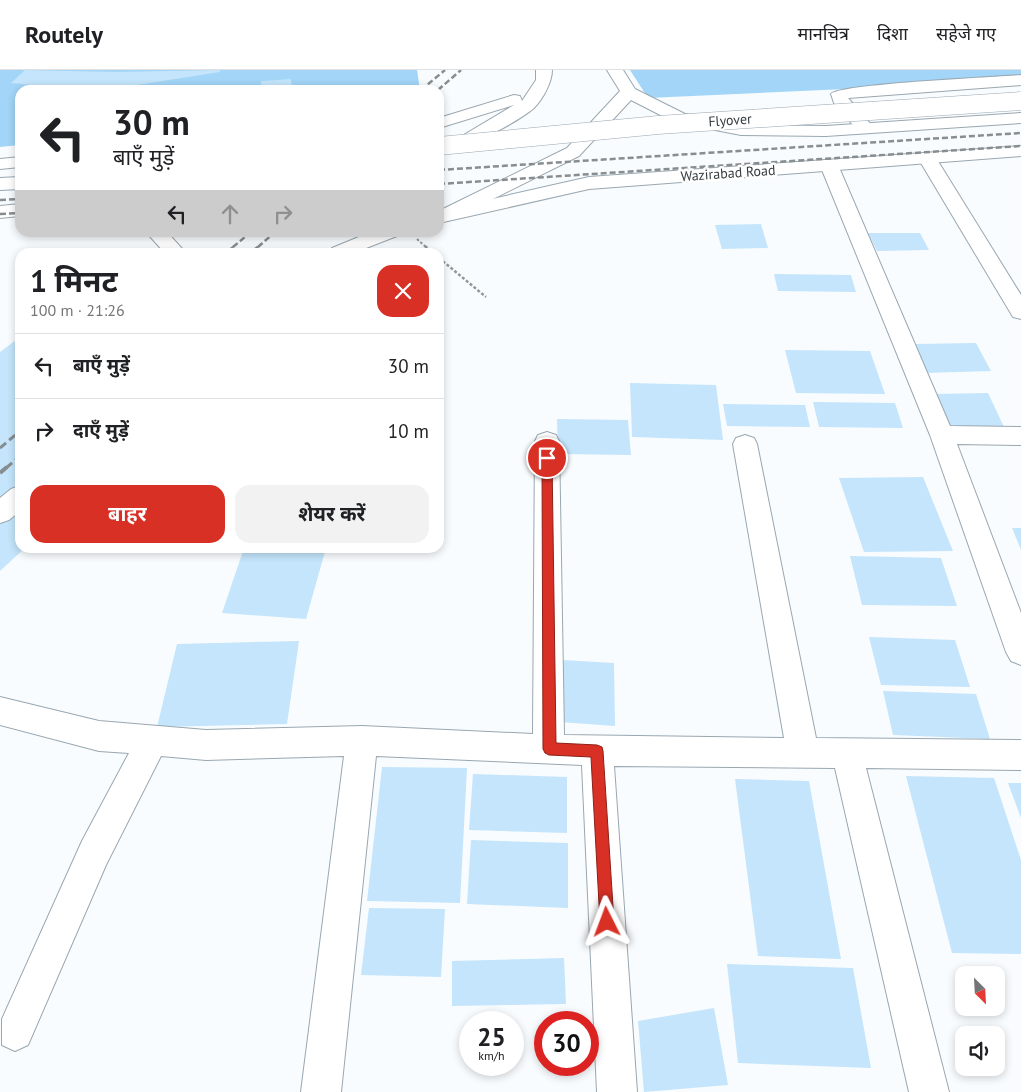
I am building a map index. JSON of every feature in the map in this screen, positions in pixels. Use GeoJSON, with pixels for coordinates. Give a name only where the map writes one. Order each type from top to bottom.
{"type":"FeatureCollection","features":[{"type":"Feature","properties":{"kind":"main road"},"geometry":{"type":"LineString","coordinates":[[444,147],[468,140],[528,104],[544,80],[544,70]]}},
{"type":"Feature","properties":{"kind":"main road"},"geometry":{"type":"LineString","coordinates":[[616,70],[630,92],[680,118],[741,130],[826,131],[1021,118]]}},
{"type":"Feature","properties":{"kind":"main road"},"geometry":{"type":"LineString","coordinates":[[865,128],[840,99],[840,94],[1021,80]]}},
{"type":"Feature","properties":{"kind":"main road"},"geometry":{"type":"LineString","coordinates":[[445,215],[573,152],[630,92]]}},
{"type":"Feature","properties":{"kind":"main road"},"geometry":{"type":"LineString","coordinates":[[444,121],[535,93]]}},
{"type":"Feature","properties":{"kind":"main road","name":"Flyover"},"geometry":{"type":"LineString","coordinates":[[444,147],[658,124],[1021,101]]}},
{"type":"Feature","properties":{"kind":"main road","name":"Wazirabad Road"},"geometry":{"type":"LineString","coordinates":[[445,215],[590,183],[1021,151]]}},
{"type":"Feature","properties":{"kind":"main road"},"geometry":{"type":"LineString","coordinates":[[928,158],[1021,312]]}},
{"type":"Feature","properties":{"kind":"main road"},"geometry":{"type":"LineString","coordinates":[[0,164],[15,162]]}},
{"type":"Feature","properties":{"kind":"main road"},"geometry":{"type":"LineString","coordinates":[[829,165],[942,435],[1021,652]]}},
{"type":"Feature","properties":{"kind":"main road"},"geometry":{"type":"LineString","coordinates":[[0,184],[15,183]]}},
{"type":"Feature","properties":{"kind":"main road"},"geometry":{"type":"LineString","coordinates":[[0,212],[15,210]]}},
{"type":"Feature","properties":{"kind":"main road"},"geometry":{"type":"LineString","coordinates":[[159,237],[171,248]]}},
{"type":"Feature","properties":{"kind":"main road"},"geometry":{"type":"LineString","coordinates":[[349,248],[377,237]]}},
{"type":"Feature","properties":{"kind":"main road"},"geometry":{"type":"LineString","coordinates":[[942,435],[1021,436]]}},
{"type":"Feature","properties":{"kind":"main road"},"geometry":{"type":"LineString","coordinates":[[547,441],[549,749]]}},
{"type":"Feature","properties":{"kind":"main road"},"geometry":{"type":"LineString","coordinates":[[745,444],[804,754]]}},
{"type":"Feature","properties":{"kind":"main road"},"geometry":{"type":"LineString","coordinates":[[0,512],[15,500]]}},
{"type":"Feature","properties":{"kind":"main road"},"geometry":{"type":"LineString","coordinates":[[0,711],[99,736],[206,745],[362,741],[597,751],[1021,755]]}},
{"type":"Feature","properties":{"kind":"main road"},"geometry":{"type":"LineString","coordinates":[[15,1032],[94,853],[152,741]]}},
{"type":"Feature","properties":{"kind":"main road"},"geometry":{"type":"LineString","coordinates":[[321,1092],[362,741]]}},
{"type":"Feature","properties":{"kind":"main road"},"geometry":{"type":"LineString","coordinates":[[597,751],[617,1092]]}},
{"type":"Feature","properties":{"kind":"main road"},"geometry":{"type":"LineString","coordinates":[[847,754],[929,1092]]}},
{"type":"Feature","properties":{"kind":"path"},"geometry":{"type":"LineString","coordinates":[[414,238],[427,248]]}},
{"type":"Feature","properties":{"kind":"path"},"geometry":{"type":"LineString","coordinates":[[444,262],[486,297]]}},
{"type":"Feature","properties":{"kind":"shaded area"},"geometry":{"type":"Polygon","coordinates":[[[0,70],[417,70],[419,85],[15,85],[15,146],[0,147],[0,70]]]}},
{"type":"Feature","properties":{"kind":"shaded area"},"geometry":{"type":"Polygon","coordinates":[[[630,70],[1021,70],[1021,81],[648,98],[630,70]]]}},
{"type":"Feature","properties":{"kind":"building"},"geometry":{"type":"Polygon","coordinates":[[[25,70],[116,72],[220,70],[220,72],[137,85],[32,85],[11,83],[25,70]]]}},
{"type":"Feature","properties":{"kind":"building"},"geometry":{"type":"Polygon","coordinates":[[[291,79],[292,85],[261,85],[261,81],[291,79]]]}},
{"type":"Feature","properties":{"kind":"building"},"geometry":{"type":"Polygon","coordinates":[[[761,224],[768,248],[722,249],[715,225],[761,224]]]}},
{"type":"Feature","properties":{"kind":"building"},"geometry":{"type":"Polygon","coordinates":[[[868,233],[920,233],[929,250],[877,251],[868,233]]]}},
{"type":"Feature","properties":{"kind":"building"},"geometry":{"type":"Polygon","coordinates":[[[774,274],[851,275],[856,292],[778,291],[774,274]]]}},
{"type":"Feature","properties":{"kind":"building"},"geometry":{"type":"Polygon","coordinates":[[[15,341],[15,553],[20,553],[0,571],[0,352],[15,341]]]}},
{"type":"Feature","properties":{"kind":"building"},"geometry":{"type":"Polygon","coordinates":[[[976,343],[991,371],[926,373],[912,344],[976,343]]]}},
{"type":"Feature","properties":{"kind":"building"},"geometry":{"type":"Polygon","coordinates":[[[785,350],[870,351],[885,394],[796,393],[785,350]]]}},
{"type":"Feature","properties":{"kind":"building"},"geometry":{"type":"Polygon","coordinates":[[[630,383],[716,385],[723,440],[632,437],[630,383]]]}},
{"type":"Feature","properties":{"kind":"building"},"geometry":{"type":"Polygon","coordinates":[[[988,393],[1004,427],[945,428],[931,394],[988,393]]]}},
{"type":"Feature","properties":{"kind":"building"},"geometry":{"type":"Polygon","coordinates":[[[813,402],[895,403],[903,428],[819,427],[813,402]]]}},
{"type":"Feature","properties":{"kind":"building"},"geometry":{"type":"Polygon","coordinates":[[[723,404],[805,405],[810,427],[727,426],[723,404]]]}},
{"type":"Feature","properties":{"kind":"building"},"geometry":{"type":"Polygon","coordinates":[[[557,419],[628,420],[631,455],[558,454],[557,419]]]}},
{"type":"Feature","properties":{"kind":"building"},"geometry":{"type":"Polygon","coordinates":[[[923,477],[953,551],[864,552],[839,478],[923,477]]]}},
{"type":"Feature","properties":{"kind":"building"},"geometry":{"type":"Polygon","coordinates":[[[1012,528],[1021,528],[1021,550],[1012,528]]]}},
{"type":"Feature","properties":{"kind":"building"},"geometry":{"type":"Polygon","coordinates":[[[242,553],[325,553],[306,619],[222,613],[242,553]]]}},
{"type":"Feature","properties":{"kind":"building"},"geometry":{"type":"Polygon","coordinates":[[[850,556],[941,558],[957,606],[862,605],[850,556]]]}},
{"type":"Feature","properties":{"kind":"building"},"geometry":{"type":"Polygon","coordinates":[[[869,637],[955,640],[970,687],[881,685],[869,637]]]}},
{"type":"Feature","properties":{"kind":"building"},"geometry":{"type":"Polygon","coordinates":[[[299,641],[287,724],[157,727],[177,644],[299,641]]]}},
{"type":"Feature","properties":{"kind":"building"},"geometry":{"type":"Polygon","coordinates":[[[562,660],[614,663],[615,726],[560,722],[562,660]]]}},
{"type":"Feature","properties":{"kind":"building"},"geometry":{"type":"Polygon","coordinates":[[[883,691],[976,694],[990,739],[893,735],[883,691]]]}},
{"type":"Feature","properties":{"kind":"building"},"geometry":{"type":"Polygon","coordinates":[[[382,767],[467,768],[460,903],[367,901],[382,767]]]}},
{"type":"Feature","properties":{"kind":"building"},"geometry":{"type":"Polygon","coordinates":[[[473,774],[567,777],[567,833],[469,830],[473,774]]]}},
{"type":"Feature","properties":{"kind":"building"},"geometry":{"type":"Polygon","coordinates":[[[906,776],[994,778],[1021,860],[1021,954],[952,953],[906,776]]]}},
{"type":"Feature","properties":{"kind":"building"},"geometry":{"type":"Polygon","coordinates":[[[735,779],[809,781],[841,959],[758,956],[735,779]]]}},
{"type":"Feature","properties":{"kind":"building"},"geometry":{"type":"Polygon","coordinates":[[[1008,783],[1021,783],[1021,818],[1008,783]]]}},
{"type":"Feature","properties":{"kind":"building"},"geometry":{"type":"Polygon","coordinates":[[[471,840],[568,843],[568,908],[467,904],[471,840]]]}},
{"type":"Feature","properties":{"kind":"building"},"geometry":{"type":"Polygon","coordinates":[[[369,908],[445,909],[441,977],[361,975],[369,908]]]}},
{"type":"Feature","properties":{"kind":"building"},"geometry":{"type":"Polygon","coordinates":[[[564,958],[566,1004],[452,1006],[452,961],[564,958]]]}},
{"type":"Feature","properties":{"kind":"building"},"geometry":{"type":"Polygon","coordinates":[[[727,964],[853,968],[871,1068],[738,1063],[727,964]]]}},
{"type":"Feature","properties":{"kind":"building"},"geometry":{"type":"Polygon","coordinates":[[[714,1008],[728,1085],[644,1092],[638,1021],[714,1008]]]}},
{"type":"Feature","properties":{"kind":"railway"},"geometry":{"type":"LineString","coordinates":[[427,85],[445,70]]}},
{"type":"Feature","properties":{"kind":"railway"},"geometry":{"type":"LineString","coordinates":[[444,85],[461,70]]}},
{"type":"Feature","properties":{"kind":"railway"},"geometry":{"type":"LineString","coordinates":[[444,170],[1021,133]]}},
{"type":"Feature","properties":{"kind":"railway"},"geometry":{"type":"LineString","coordinates":[[444,184],[1021,146]]}},
{"type":"Feature","properties":{"kind":"railway"},"geometry":{"type":"LineString","coordinates":[[0,200],[15,199]]}},
{"type":"Feature","properties":{"kind":"railway"},"geometry":{"type":"LineString","coordinates":[[0,214],[15,213]]}},
{"type":"Feature","properties":{"kind":"railway"},"geometry":{"type":"LineString","coordinates":[[233,247],[245,237]]}},
{"type":"Feature","properties":{"kind":"railway"},"geometry":{"type":"LineString","coordinates":[[258,247],[269,237]]}},
{"type":"Feature","properties":{"kind":"railway"},"geometry":{"type":"LineString","coordinates":[[0,448],[15,435]]}},
{"type":"Feature","properties":{"kind":"railway"},"geometry":{"type":"LineString","coordinates":[[6,468],[15,460]]}},
{"type":"Feature","properties":{"kind":"railway"},"geometry":{"type":"LineString","coordinates":[[0,473],[7,467]]}},
{"type":"Feature","properties":{"kind":"route"},"geometry":{"type":"LineString","coordinates":[[547,458],[549,749],[597,751],[607,922]]}}]}
